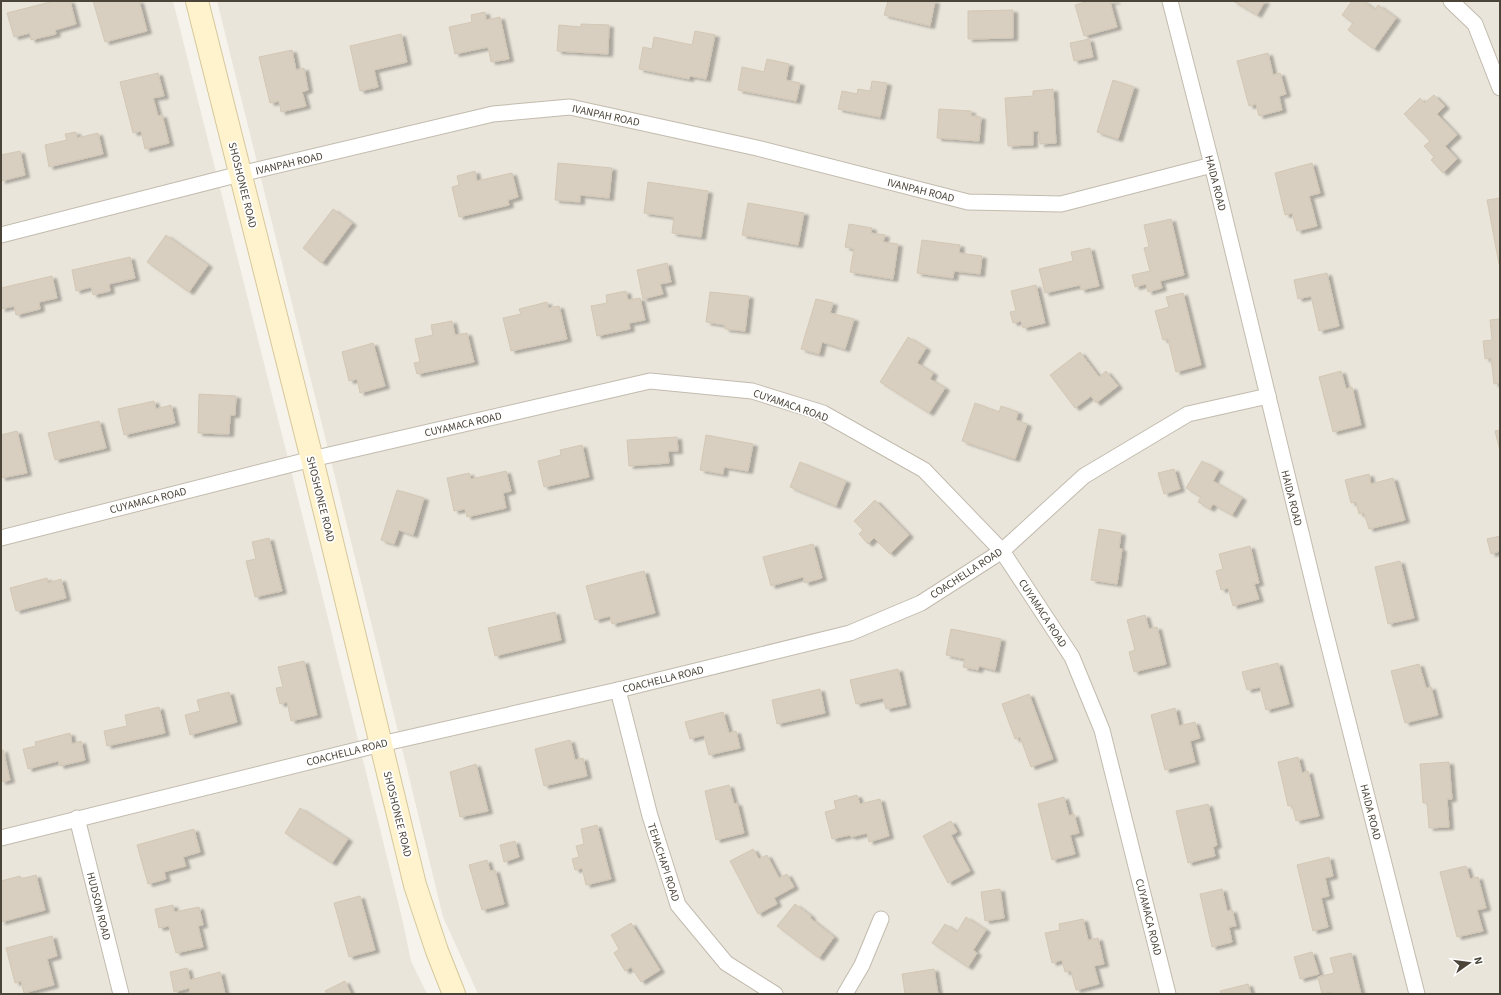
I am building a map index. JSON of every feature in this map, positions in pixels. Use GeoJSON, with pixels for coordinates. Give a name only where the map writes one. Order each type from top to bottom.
{"type":"FeatureCollection","features":[{"type":"Feature","properties":{"kind":"street","name":"SHOSHONEE ROAD"},"geometry":{"type":"LineString","coordinates":[[198,1],[312,459],[415,885],[437,951],[454,994]]}},
{"type":"Feature","properties":{"kind":"street","name":"HAIDA ROAD"},"geometry":{"type":"LineString","coordinates":[[1170,1],[1212,165],[1323,623],[1417,994]]}},
{"type":"Feature","properties":{"kind":"street"},"geometry":{"type":"LineString","coordinates":[[1451,1],[1475,24],[1500,88]]}},
{"type":"Feature","properties":{"kind":"street","name":"IVANPAH ROAD"},"geometry":{"type":"LineString","coordinates":[[1,235],[240,174],[493,114],[570,107],[757,148],[968,202],[1061,204],[1212,165]]}},
{"type":"Feature","properties":{"kind":"street","name":"CUYAMACA ROAD"},"geometry":{"type":"LineString","coordinates":[[1,538],[312,459],[650,381],[752,391],[823,413],[924,470],[1002,551],[1072,657],[1102,730],[1168,994]]}},
{"type":"Feature","properties":{"kind":"street","name":"COACHELLA ROAD"},"geometry":{"type":"LineString","coordinates":[[1,838],[381,744],[618,690],[850,633],[921,603],[1002,551],[1084,476],[1188,414],[1268,396]]}},
{"type":"Feature","properties":{"kind":"street","name":"TEHACHAPI ROAD"},"geometry":{"type":"LineString","coordinates":[[618,690],[650,816],[678,905],[726,963],[775,994]]}},
{"type":"Feature","properties":{"kind":"street","name":"HUDSON ROAD"},"geometry":{"type":"LineString","coordinates":[[77,818],[121,994]]}},
{"type":"Feature","properties":{"kind":"street"},"geometry":{"type":"LineString","coordinates":[[845,994],[862,965],[881,919]]}},
{"type":"Feature","properties":{"kind":"shaded area"},"geometry":{"type":"Polygon","coordinates":[[[1,1],[173,1],[318,578],[402,918],[411,961],[427,994],[1,994],[1,1]]]}},
{"type":"Feature","properties":{"kind":"shaded area"},"geometry":{"type":"Polygon","coordinates":[[[217,1],[1500,1],[1500,994],[478,994],[443,917],[217,1]]]}},
{"type":"Feature","properties":{"kind":"building"},"geometry":{"type":"Polygon","coordinates":[[[54,1],[70,1],[76,24],[55,30],[56,34],[31,40],[30,33],[14,37],[7,13],[54,1]]]}},
{"type":"Feature","properties":{"kind":"building"},"geometry":{"type":"Polygon","coordinates":[[[93,1],[139,1],[147,31],[105,42],[93,1]]]}},
{"type":"Feature","properties":{"kind":"building"},"geometry":{"type":"Polygon","coordinates":[[[888,1],[935,1],[930,26],[884,15],[888,1]]]}},
{"type":"Feature","properties":{"kind":"building"},"geometry":{"type":"Polygon","coordinates":[[[1089,1],[1116,1],[1110,2],[1117,27],[1084,36],[1075,5],[1089,1]]]}},
{"type":"Feature","properties":{"kind":"building"},"geometry":{"type":"Polygon","coordinates":[[[1233,1],[1265,1],[1257,15],[1233,1]]]}},
{"type":"Feature","properties":{"kind":"building"},"geometry":{"type":"Polygon","coordinates":[[[1352,1],[1363,1],[1375,10],[1378,5],[1396,18],[1374,49],[1348,30],[1353,23],[1342,15],[1352,1]]]}},
{"type":"Feature","properties":{"kind":"building"},"geometry":{"type":"Polygon","coordinates":[[[1013,10],[1013,38],[968,39],[968,11],[1013,10]]]}},
{"type":"Feature","properties":{"kind":"building"},"geometry":{"type":"Polygon","coordinates":[[[485,12],[486,20],[500,17],[509,59],[491,62],[488,47],[455,54],[449,27],[472,22],[471,15],[485,12]]]}},
{"type":"Feature","properties":{"kind":"building"},"geometry":{"type":"Polygon","coordinates":[[[581,24],[609,25],[608,54],[557,51],[559,25],[581,27],[581,24]]]}},
{"type":"Feature","properties":{"kind":"building"},"geometry":{"type":"Polygon","coordinates":[[[695,31],[715,35],[706,79],[690,76],[689,79],[639,69],[643,47],[652,49],[654,37],[692,45],[695,31]]]}},
{"type":"Feature","properties":{"kind":"building"},"geometry":{"type":"Polygon","coordinates":[[[401,34],[407,62],[374,70],[378,87],[360,91],[350,46],[401,34]]]}},
{"type":"Feature","properties":{"kind":"building"},"geometry":{"type":"Polygon","coordinates":[[[1089,39],[1093,57],[1074,61],[1070,43],[1089,39]]]}},
{"type":"Feature","properties":{"kind":"building"},"geometry":{"type":"Polygon","coordinates":[[[292,50],[296,70],[304,68],[308,90],[302,92],[306,106],[281,112],[279,101],[270,103],[259,57],[292,50]]]}},
{"type":"Feature","properties":{"kind":"building"},"geometry":{"type":"Polygon","coordinates":[[[1268,53],[1273,75],[1280,73],[1286,94],[1279,96],[1282,110],[1259,116],[1256,104],[1249,106],[1237,61],[1268,53]]]}},
{"type":"Feature","properties":{"kind":"building"},"geometry":{"type":"Polygon","coordinates":[[[767,59],[789,64],[786,80],[800,83],[796,101],[738,90],[742,67],[764,72],[767,59]]]}},
{"type":"Feature","properties":{"kind":"building"},"geometry":{"type":"Polygon","coordinates":[[[158,73],[164,96],[153,98],[158,116],[162,115],[169,143],[145,149],[141,131],[133,133],[120,82],[158,73]]]}},
{"type":"Feature","properties":{"kind":"building"},"geometry":{"type":"Polygon","coordinates":[[[1113,80],[1134,87],[1118,139],[1097,132],[1113,80]]]}},
{"type":"Feature","properties":{"kind":"building"},"geometry":{"type":"Polygon","coordinates":[[[872,81],[887,83],[880,117],[838,109],[842,91],[857,94],[858,89],[870,91],[872,81]]]}},
{"type":"Feature","properties":{"kind":"building"},"geometry":{"type":"Polygon","coordinates":[[[1053,89],[1056,143],[1040,144],[1039,131],[1033,131],[1033,145],[1008,146],[1005,98],[1033,96],[1033,91],[1053,89]]]}},
{"type":"Feature","properties":{"kind":"building"},"geometry":{"type":"Polygon","coordinates":[[[1434,95],[1445,106],[1437,114],[1457,135],[1445,146],[1457,159],[1443,173],[1431,160],[1434,157],[1424,146],[1430,141],[1404,114],[1420,98],[1424,103],[1434,95]]]}},
{"type":"Feature","properties":{"kind":"building"},"geometry":{"type":"Polygon","coordinates":[[[939,109],[971,111],[971,116],[981,117],[979,141],[937,138],[939,109]]]}},
{"type":"Feature","properties":{"kind":"building"},"geometry":{"type":"Polygon","coordinates":[[[76,132],[77,138],[98,133],[103,154],[49,167],[45,145],[67,140],[65,134],[76,132]]]}},
{"type":"Feature","properties":{"kind":"building"},"geometry":{"type":"Polygon","coordinates":[[[20,151],[25,175],[1,181],[1,155],[20,151]]]}},
{"type":"Feature","properties":{"kind":"building"},"geometry":{"type":"Polygon","coordinates":[[[558,163],[612,168],[609,198],[580,195],[580,202],[555,200],[558,163]]]}},
{"type":"Feature","properties":{"kind":"building"},"geometry":{"type":"Polygon","coordinates":[[[1312,163],[1320,193],[1309,196],[1317,226],[1297,231],[1292,213],[1285,215],[1275,173],[1312,163]]]}},
{"type":"Feature","properties":{"kind":"building"},"geometry":{"type":"Polygon","coordinates":[[[475,171],[477,181],[512,173],[518,197],[508,200],[509,205],[459,217],[452,187],[459,185],[457,176],[475,171]]]}},
{"type":"Feature","properties":{"kind":"building"},"geometry":{"type":"Polygon","coordinates":[[[648,182],[708,191],[701,237],[672,233],[674,217],[644,213],[648,182]]]}},
{"type":"Feature","properties":{"kind":"building"},"geometry":{"type":"Polygon","coordinates":[[[1500,198],[1500,264],[1499,264],[1487,200],[1500,198]]]}},
{"type":"Feature","properties":{"kind":"building"},"geometry":{"type":"Polygon","coordinates":[[[748,203],[804,213],[798,245],[742,235],[748,203]]]}},
{"type":"Feature","properties":{"kind":"building"},"geometry":{"type":"Polygon","coordinates":[[[333,209],[352,223],[322,263],[303,248],[333,209]]]}},
{"type":"Feature","properties":{"kind":"building"},"geometry":{"type":"Polygon","coordinates":[[[1171,219],[1184,275],[1160,281],[1162,288],[1148,292],[1146,284],[1135,287],[1132,275],[1150,271],[1144,248],[1149,247],[1144,225],[1171,219]]]}},
{"type":"Feature","properties":{"kind":"building"},"geometry":{"type":"Polygon","coordinates":[[[849,224],[872,228],[871,233],[885,235],[883,242],[898,244],[893,279],[850,272],[854,249],[845,247],[849,224]]]}},
{"type":"Feature","properties":{"kind":"building"},"geometry":{"type":"Polygon","coordinates":[[[166,235],[208,265],[189,292],[147,262],[166,235]]]}},
{"type":"Feature","properties":{"kind":"building"},"geometry":{"type":"Polygon","coordinates":[[[922,240],[960,245],[959,253],[982,256],[980,274],[954,271],[953,278],[917,273],[922,240]]]}},
{"type":"Feature","properties":{"kind":"building"},"geometry":{"type":"Polygon","coordinates":[[[1090,248],[1099,286],[1081,290],[1080,285],[1045,293],[1039,269],[1073,261],[1071,252],[1090,248]]]}},
{"type":"Feature","properties":{"kind":"building"},"geometry":{"type":"Polygon","coordinates":[[[130,257],[135,278],[109,284],[110,291],[93,295],[91,287],[76,291],[72,270],[130,257]]]}},
{"type":"Feature","properties":{"kind":"building"},"geometry":{"type":"Polygon","coordinates":[[[667,263],[671,282],[660,284],[663,294],[643,299],[637,270],[667,263]]]}},
{"type":"Feature","properties":{"kind":"building"},"geometry":{"type":"Polygon","coordinates":[[[1327,273],[1339,326],[1319,331],[1311,296],[1298,299],[1294,280],[1327,273]]]}},
{"type":"Feature","properties":{"kind":"building"},"geometry":{"type":"Polygon","coordinates":[[[52,276],[57,298],[39,302],[40,309],[16,315],[14,306],[1,309],[1,288],[52,276]]]}},
{"type":"Feature","properties":{"kind":"building"},"geometry":{"type":"Polygon","coordinates":[[[1036,285],[1045,323],[1023,328],[1021,321],[1013,323],[1010,312],[1016,311],[1011,291],[1036,285]]]}},
{"type":"Feature","properties":{"kind":"building"},"geometry":{"type":"Polygon","coordinates":[[[626,291],[628,300],[640,298],[645,320],[629,323],[630,329],[597,336],[591,306],[607,303],[606,295],[626,291]]]}},
{"type":"Feature","properties":{"kind":"building"},"geometry":{"type":"Polygon","coordinates":[[[710,292],[749,296],[745,331],[725,329],[725,325],[706,322],[710,292]]]}},
{"type":"Feature","properties":{"kind":"building"},"geometry":{"type":"Polygon","coordinates":[[[1183,293],[1201,365],[1176,372],[1168,339],[1163,340],[1155,311],[1169,307],[1166,297],[1183,293]]]}},
{"type":"Feature","properties":{"kind":"building"},"geometry":{"type":"Polygon","coordinates":[[[816,299],[833,303],[830,313],[854,319],[845,349],[822,342],[819,354],[801,349],[816,299]]]}},
{"type":"Feature","properties":{"kind":"building"},"geometry":{"type":"Polygon","coordinates":[[[547,302],[548,308],[559,306],[567,339],[511,351],[503,318],[521,314],[519,309],[547,302]]]}},
{"type":"Feature","properties":{"kind":"building"},"geometry":{"type":"Polygon","coordinates":[[[1500,319],[1500,383],[1494,384],[1491,358],[1485,359],[1483,341],[1492,340],[1490,320],[1500,319]]]}},
{"type":"Feature","properties":{"kind":"building"},"geometry":{"type":"Polygon","coordinates":[[[452,321],[455,335],[467,333],[474,362],[417,374],[414,363],[420,362],[415,339],[433,335],[431,325],[452,321]]]}},
{"type":"Feature","properties":{"kind":"building"},"geometry":{"type":"Polygon","coordinates":[[[908,337],[926,348],[917,363],[933,373],[930,379],[945,388],[929,413],[880,382],[908,337]]]}},
{"type":"Feature","properties":{"kind":"building"},"geometry":{"type":"Polygon","coordinates":[[[373,343],[385,386],[360,393],[357,379],[349,381],[342,352],[373,343]]]}},
{"type":"Feature","properties":{"kind":"building"},"geometry":{"type":"Polygon","coordinates":[[[1080,352],[1099,377],[1106,371],[1118,386],[1096,403],[1091,396],[1075,408],[1050,375],[1080,352]]]}},
{"type":"Feature","properties":{"kind":"building"},"geometry":{"type":"Polygon","coordinates":[[[1341,371],[1346,389],[1352,387],[1361,425],[1333,432],[1319,377],[1341,371]]]}},
{"type":"Feature","properties":{"kind":"building"},"geometry":{"type":"Polygon","coordinates":[[[199,394],[236,396],[235,415],[230,415],[229,434],[198,433],[199,394]]]}},
{"type":"Feature","properties":{"kind":"building"},"geometry":{"type":"Polygon","coordinates":[[[154,401],[156,409],[171,405],[175,423],[124,435],[118,409],[154,401]]]}},
{"type":"Feature","properties":{"kind":"building"},"geometry":{"type":"Polygon","coordinates":[[[975,403],[999,412],[1001,406],[1018,412],[1016,420],[1027,424],[1015,459],[962,441],[975,403]]]}},
{"type":"Feature","properties":{"kind":"building"},"geometry":{"type":"Polygon","coordinates":[[[99,421],[106,448],[55,460],[48,433],[99,421]]]}},
{"type":"Feature","properties":{"kind":"building"},"geometry":{"type":"Polygon","coordinates":[[[1500,430],[1500,451],[1495,431],[1500,430]]]}},
{"type":"Feature","properties":{"kind":"building"},"geometry":{"type":"Polygon","coordinates":[[[17,431],[27,473],[1,478],[1,435],[17,431]]]}},
{"type":"Feature","properties":{"kind":"building"},"geometry":{"type":"Polygon","coordinates":[[[706,435],[753,444],[748,471],[724,467],[723,474],[700,470],[706,435]]]}},
{"type":"Feature","properties":{"kind":"building"},"geometry":{"type":"Polygon","coordinates":[[[677,437],[678,451],[668,451],[669,463],[629,466],[627,440],[677,437]]]}},
{"type":"Feature","properties":{"kind":"building"},"geometry":{"type":"Polygon","coordinates":[[[582,445],[589,477],[544,487],[538,461],[561,455],[560,450],[582,445]]]}},
{"type":"Feature","properties":{"kind":"building"},"geometry":{"type":"Polygon","coordinates":[[[1202,461],[1219,470],[1213,481],[1242,498],[1232,515],[1213,504],[1210,509],[1198,502],[1201,497],[1186,488],[1202,461]]]}},
{"type":"Feature","properties":{"kind":"building"},"geometry":{"type":"Polygon","coordinates":[[[800,462],[846,481],[836,506],[790,487],[800,462]]]}},
{"type":"Feature","properties":{"kind":"building"},"geometry":{"type":"Polygon","coordinates":[[[1174,469],[1180,489],[1164,494],[1158,473],[1174,469]]]}},
{"type":"Feature","properties":{"kind":"building"},"geometry":{"type":"Polygon","coordinates":[[[506,471],[511,491],[503,493],[506,508],[467,517],[465,509],[454,511],[447,478],[469,473],[471,479],[506,471]]]}},
{"type":"Feature","properties":{"kind":"building"},"geometry":{"type":"Polygon","coordinates":[[[1369,474],[1371,484],[1393,478],[1405,520],[1369,529],[1364,513],[1359,514],[1356,502],[1351,503],[1345,480],[1369,474]]]}},
{"type":"Feature","properties":{"kind":"building"},"geometry":{"type":"Polygon","coordinates":[[[397,490],[424,498],[413,535],[399,530],[394,544],[381,540],[397,490]]]}},
{"type":"Feature","properties":{"kind":"building"},"geometry":{"type":"Polygon","coordinates":[[[875,500],[909,535],[890,554],[874,538],[868,544],[859,534],[863,530],[854,521],[875,500]]]}},
{"type":"Feature","properties":{"kind":"building"},"geometry":{"type":"Polygon","coordinates":[[[1099,529],[1121,533],[1119,548],[1122,549],[1117,584],[1091,580],[1099,529]]]}},
{"type":"Feature","properties":{"kind":"building"},"geometry":{"type":"Polygon","coordinates":[[[1500,536],[1500,551],[1491,554],[1487,539],[1500,536]]]}},
{"type":"Feature","properties":{"kind":"building"},"geometry":{"type":"Polygon","coordinates":[[[269,538],[282,591],[255,597],[246,561],[256,559],[252,542],[269,538]]]}},
{"type":"Feature","properties":{"kind":"building"},"geometry":{"type":"Polygon","coordinates":[[[813,544],[822,578],[805,583],[803,577],[771,586],[763,557],[813,544]]]}},
{"type":"Feature","properties":{"kind":"building"},"geometry":{"type":"Polygon","coordinates":[[[1250,546],[1259,583],[1254,584],[1259,599],[1233,606],[1228,588],[1221,590],[1216,571],[1223,569],[1219,554],[1250,546]]]}},
{"type":"Feature","properties":{"kind":"building"},"geometry":{"type":"Polygon","coordinates":[[[1400,561],[1414,618],[1388,624],[1375,567],[1400,561]]]}},
{"type":"Feature","properties":{"kind":"building"},"geometry":{"type":"Polygon","coordinates":[[[644,571],[655,613],[612,624],[610,616],[595,620],[586,586],[644,571]]]}},
{"type":"Feature","properties":{"kind":"building"},"geometry":{"type":"Polygon","coordinates":[[[47,578],[48,583],[61,579],[66,598],[16,611],[10,588],[47,578]]]}},
{"type":"Feature","properties":{"kind":"building"},"geometry":{"type":"Polygon","coordinates":[[[555,612],[561,640],[495,656],[488,628],[555,612]]]}},
{"type":"Feature","properties":{"kind":"building"},"geometry":{"type":"Polygon","coordinates":[[[1145,615],[1149,629],[1157,627],[1166,664],[1134,672],[1129,652],[1135,650],[1127,620],[1145,615]]]}},
{"type":"Feature","properties":{"kind":"building"},"geometry":{"type":"Polygon","coordinates":[[[951,629],[1001,639],[995,670],[979,666],[978,670],[963,667],[965,659],[946,655],[951,629]]]}},
{"type":"Feature","properties":{"kind":"building"},"geometry":{"type":"Polygon","coordinates":[[[304,661],[317,715],[291,721],[287,702],[280,704],[276,688],[283,687],[278,667],[304,661]]]}},
{"type":"Feature","properties":{"kind":"building"},"geometry":{"type":"Polygon","coordinates":[[[1278,663],[1289,704],[1266,710],[1260,687],[1247,690],[1242,672],[1278,663]]]}},
{"type":"Feature","properties":{"kind":"building"},"geometry":{"type":"Polygon","coordinates":[[[1419,664],[1426,688],[1431,687],[1438,715],[1405,723],[1391,671],[1419,664]]]}},
{"type":"Feature","properties":{"kind":"building"},"geometry":{"type":"Polygon","coordinates":[[[898,669],[906,705],[886,709],[883,698],[856,704],[850,680],[898,669]]]}},
{"type":"Feature","properties":{"kind":"building"},"geometry":{"type":"Polygon","coordinates":[[[820,689],[825,713],[777,724],[772,700],[820,689]]]}},
{"type":"Feature","properties":{"kind":"building"},"geometry":{"type":"Polygon","coordinates":[[[229,692],[237,722],[190,735],[185,715],[200,711],[197,700],[229,692]]]}},
{"type":"Feature","properties":{"kind":"building"},"geometry":{"type":"Polygon","coordinates":[[[1029,694],[1053,759],[1031,767],[1020,737],[1015,739],[1002,704],[1029,694]]]}},
{"type":"Feature","properties":{"kind":"building"},"geometry":{"type":"Polygon","coordinates":[[[159,707],[165,733],[107,746],[104,731],[127,726],[125,715],[159,707]]]}},
{"type":"Feature","properties":{"kind":"building"},"geometry":{"type":"Polygon","coordinates":[[[1175,708],[1179,726],[1195,722],[1200,738],[1190,741],[1195,762],[1165,770],[1151,715],[1175,708]]]}},
{"type":"Feature","properties":{"kind":"building"},"geometry":{"type":"Polygon","coordinates":[[[723,712],[729,733],[736,731],[740,748],[709,755],[704,735],[690,739],[685,722],[723,712]]]}},
{"type":"Feature","properties":{"kind":"building"},"geometry":{"type":"Polygon","coordinates":[[[70,733],[72,744],[81,741],[85,760],[60,766],[58,761],[28,769],[23,749],[36,746],[35,742],[70,733]]]}},
{"type":"Feature","properties":{"kind":"building"},"geometry":{"type":"Polygon","coordinates":[[[570,740],[575,760],[583,758],[587,776],[544,786],[535,749],[570,740]]]}},
{"type":"Feature","properties":{"kind":"building"},"geometry":{"type":"Polygon","coordinates":[[[1,750],[3,750],[10,780],[1,782],[1,750]]]}},
{"type":"Feature","properties":{"kind":"building"},"geometry":{"type":"Polygon","coordinates":[[[1298,757],[1302,773],[1308,771],[1319,816],[1296,821],[1292,805],[1288,806],[1278,762],[1298,757]]]}},
{"type":"Feature","properties":{"kind":"building"},"geometry":{"type":"Polygon","coordinates":[[[1449,762],[1452,799],[1447,799],[1449,827],[1429,828],[1427,803],[1423,803],[1420,764],[1449,762]]]}},
{"type":"Feature","properties":{"kind":"building"},"geometry":{"type":"Polygon","coordinates":[[[476,764],[488,811],[460,817],[450,772],[476,764]]]}},
{"type":"Feature","properties":{"kind":"building"},"geometry":{"type":"Polygon","coordinates":[[[729,785],[734,804],[737,803],[744,833],[716,840],[705,791],[729,785]]]}},
{"type":"Feature","properties":{"kind":"building"},"geometry":{"type":"Polygon","coordinates":[[[857,795],[860,804],[880,799],[889,836],[869,842],[867,833],[851,837],[850,835],[832,839],[825,812],[836,809],[834,801],[857,795]]]}},
{"type":"Feature","properties":{"kind":"building"},"geometry":{"type":"Polygon","coordinates":[[[1064,797],[1069,816],[1074,814],[1079,833],[1070,835],[1075,854],[1052,860],[1038,804],[1064,797]]]}},
{"type":"Feature","properties":{"kind":"building"},"geometry":{"type":"Polygon","coordinates":[[[1208,804],[1217,845],[1213,847],[1215,856],[1188,863],[1176,811],[1208,804]]]}},
{"type":"Feature","properties":{"kind":"building"},"geometry":{"type":"Polygon","coordinates":[[[300,808],[348,839],[332,863],[285,833],[300,808]]]}},
{"type":"Feature","properties":{"kind":"building"},"geometry":{"type":"Polygon","coordinates":[[[951,821],[957,832],[951,835],[970,871],[948,883],[923,836],[951,821]]]}},
{"type":"Feature","properties":{"kind":"building"},"geometry":{"type":"Polygon","coordinates":[[[597,825],[611,879],[586,885],[582,868],[575,870],[572,859],[579,857],[576,846],[584,844],[581,829],[597,825]]]}},
{"type":"Feature","properties":{"kind":"building"},"geometry":{"type":"Polygon","coordinates":[[[194,829],[200,852],[183,857],[186,866],[164,872],[166,879],[148,884],[137,845],[194,829]]]}},
{"type":"Feature","properties":{"kind":"building"},"geometry":{"type":"Polygon","coordinates":[[[515,841],[519,857],[504,862],[500,845],[515,841]]]}},
{"type":"Feature","properties":{"kind":"building"},"geometry":{"type":"Polygon","coordinates":[[[753,849],[759,859],[767,855],[779,878],[787,874],[794,887],[774,898],[777,904],[758,914],[730,861],[753,849]]]}},
{"type":"Feature","properties":{"kind":"building"},"geometry":{"type":"Polygon","coordinates":[[[1329,857],[1333,876],[1325,878],[1329,896],[1321,898],[1328,927],[1313,931],[1297,865],[1329,857]]]}},
{"type":"Feature","properties":{"kind":"building"},"geometry":{"type":"Polygon","coordinates":[[[487,860],[490,871],[495,870],[504,904],[482,910],[469,865],[487,860]]]}},
{"type":"Feature","properties":{"kind":"building"},"geometry":{"type":"Polygon","coordinates":[[[1466,866],[1470,879],[1478,877],[1486,908],[1477,910],[1483,931],[1457,937],[1440,872],[1466,866]]]}},
{"type":"Feature","properties":{"kind":"building"},"geometry":{"type":"Polygon","coordinates":[[[36,875],[45,910],[1,922],[1,881],[20,876],[21,879],[36,875]]]}},
{"type":"Feature","properties":{"kind":"building"},"geometry":{"type":"Polygon","coordinates":[[[1000,889],[1004,918],[985,921],[981,892],[1000,889]]]}},
{"type":"Feature","properties":{"kind":"building"},"geometry":{"type":"Polygon","coordinates":[[[1222,889],[1227,911],[1232,910],[1236,926],[1229,927],[1232,942],[1212,947],[1200,894],[1222,889]]]}},
{"type":"Feature","properties":{"kind":"building"},"geometry":{"type":"Polygon","coordinates":[[[360,896],[375,950],[349,957],[334,903],[360,896]]]}},
{"type":"Feature","properties":{"kind":"building"},"geometry":{"type":"Polygon","coordinates":[[[795,904],[834,937],[819,958],[777,926],[795,904]]]}},
{"type":"Feature","properties":{"kind":"building"},"geometry":{"type":"Polygon","coordinates":[[[173,905],[174,912],[199,907],[203,925],[198,926],[203,947],[176,953],[169,926],[159,928],[155,909],[173,905]]]}},
{"type":"Feature","properties":{"kind":"building"},"geometry":{"type":"Polygon","coordinates":[[[966,917],[986,930],[973,950],[977,953],[968,967],[932,943],[945,924],[957,932],[966,917]]]}},
{"type":"Feature","properties":{"kind":"building"},"geometry":{"type":"Polygon","coordinates":[[[1083,919],[1088,940],[1098,938],[1104,964],[1094,966],[1099,984],[1076,990],[1071,971],[1065,972],[1062,960],[1052,963],[1045,933],[1060,930],[1059,924],[1083,919]]]}},
{"type":"Feature","properties":{"kind":"building"},"geometry":{"type":"Polygon","coordinates":[[[631,923],[660,970],[641,982],[631,967],[625,971],[614,953],[619,949],[611,935],[631,923]]]}},
{"type":"Feature","properties":{"kind":"building"},"geometry":{"type":"Polygon","coordinates":[[[52,936],[57,956],[47,959],[54,985],[24,993],[21,981],[15,983],[6,948],[52,936]]]}},
{"type":"Feature","properties":{"kind":"building"},"geometry":{"type":"Polygon","coordinates":[[[1312,952],[1319,974],[1300,979],[1294,957],[1312,952]]]}},
{"type":"Feature","properties":{"kind":"building"},"geometry":{"type":"Polygon","coordinates":[[[1351,953],[1361,994],[1333,994],[1332,992],[1322,994],[1318,977],[1334,973],[1330,958],[1351,953]]]}},
{"type":"Feature","properties":{"kind":"building"},"geometry":{"type":"Polygon","coordinates":[[[187,968],[190,980],[220,972],[225,994],[191,994],[189,988],[174,992],[170,972],[187,968]]]}},
{"type":"Feature","properties":{"kind":"building"},"geometry":{"type":"Polygon","coordinates":[[[934,969],[938,994],[905,994],[902,974],[934,969]]]}},
{"type":"Feature","properties":{"kind":"building"},"geometry":{"type":"Polygon","coordinates":[[[345,981],[351,994],[327,994],[325,991],[345,981]]]}},
{"type":"Feature","properties":{"kind":"building"},"geometry":{"type":"Polygon","coordinates":[[[1248,984],[1251,994],[1221,994],[1220,991],[1248,984]]]}}]}
